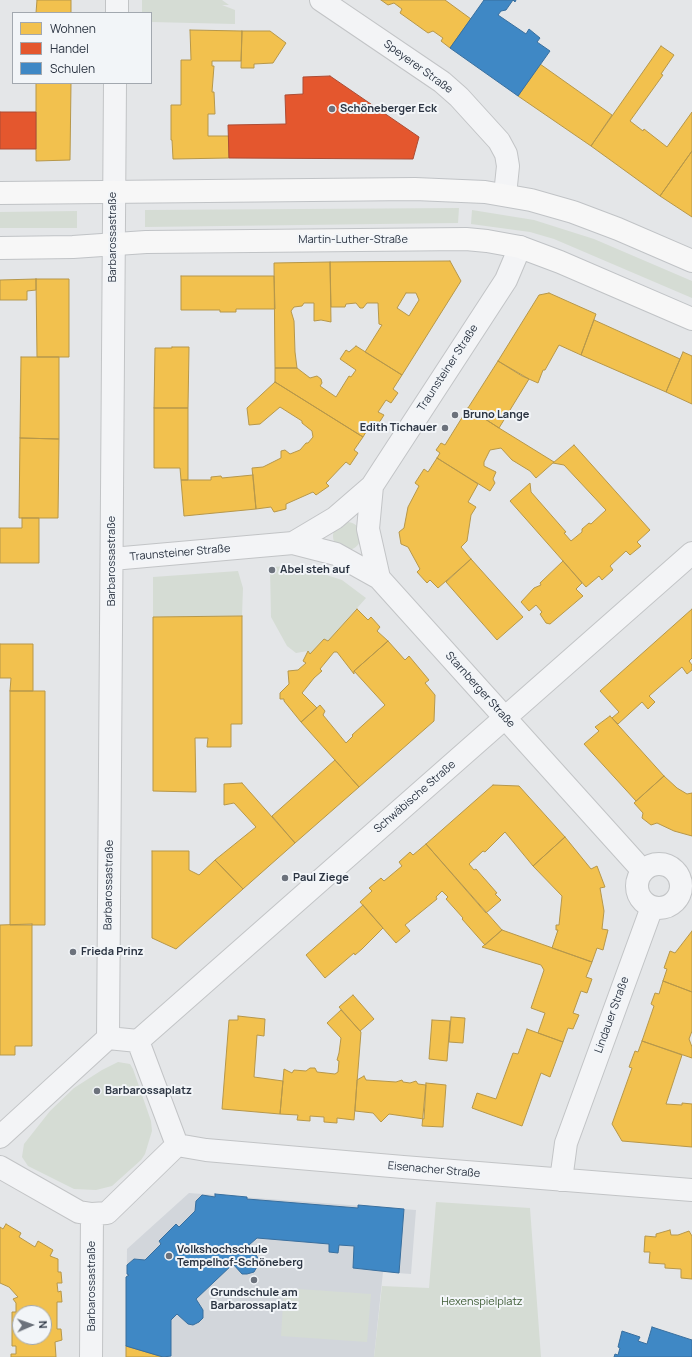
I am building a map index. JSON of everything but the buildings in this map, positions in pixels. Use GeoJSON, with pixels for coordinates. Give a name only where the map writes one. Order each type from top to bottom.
{"type":"FeatureCollection","features":[{"type":"Feature","properties":{"kind":"main road"},"geometry":{"type":"LineString","coordinates":[[0,193],[415,189],[454,190],[505,195],[531,200],[594,219],[692,261]]}},
{"type":"Feature","properties":{"kind":"main road","name":"Martin-Luther-Straße"},"geometry":{"type":"LineString","coordinates":[[0,248],[146,242],[466,239],[520,248],[560,262],[692,318]]}},
{"type":"Feature","properties":{"kind":"street"},"geometry":{"type":"LineString","coordinates":[[117,0],[117,12]]}},
{"type":"Feature","properties":{"kind":"street","name":"Speyerer Straße"},"geometry":{"type":"LineString","coordinates":[[322,0],[442,82],[459,97],[499,141],[506,154],[508,166],[505,195]]}},
{"type":"Feature","properties":{"kind":"street","name":"Barbarossastraße"},"geometry":{"type":"LineString","coordinates":[[108,1038],[115,84]]}},
{"type":"Feature","properties":{"kind":"street","name":"Traunsteiner Straße"},"geometry":{"type":"LineString","coordinates":[[112,559],[293,543],[335,518],[372,486],[506,280],[520,248]]}},
{"type":"Feature","properties":{"kind":"street","name":"Traunsteiner Straße"},"geometry":{"type":"LineString","coordinates":[[372,486],[368,529],[379,578]]}},
{"type":"Feature","properties":{"kind":"street","name":"Starnberger Straße"},"geometry":{"type":"LineString","coordinates":[[293,543],[336,554],[379,578],[643,871]]}},
{"type":"Feature","properties":{"kind":"street","name":"Schwäbische Straße"},"geometry":{"type":"LineString","coordinates":[[138,1041],[692,553]]}},
{"type":"Feature","properties":{"kind":"street"},"geometry":{"type":"LineString","coordinates":[[655,865],[668,866],[686,880],[679,894],[671,905],[658,908],[652,907],[640,898],[637,891],[639,877],[643,871],[655,865]]}},
{"type":"Feature","properties":{"kind":"street","name":"Lindauer Straße"},"geometry":{"type":"LineString","coordinates":[[561,1180],[566,1143],[652,907]]}},
{"type":"Feature","properties":{"kind":"street"},"geometry":{"type":"LineString","coordinates":[[0,1137],[108,1038],[138,1041],[176,1145],[107,1213],[92,1214],[79,1212],[0,1167]]}},
{"type":"Feature","properties":{"kind":"street","name":"Eisenacher Straße"},"geometry":{"type":"LineString","coordinates":[[176,1145],[206,1150],[692,1190]]}},
{"type":"Feature","properties":{"kind":"street","name":"Barbarossastraße"},"geometry":{"type":"LineString","coordinates":[[92,1214],[92,1357]]}},
{"type":"Feature","properties":{"kind":"shaded area","name":"Grundschule am Barbarossaplatz"},"geometry":{"type":"Polygon","coordinates":[[[189,1193],[416,1210],[411,1274],[383,1272],[374,1357],[163,1357],[126,1346],[127,1249],[189,1193]]]}},
{"type":"Feature","properties":{"kind":"green space"},"geometry":{"type":"Polygon","coordinates":[[[142,0],[222,0],[229,5],[222,5],[235,10],[235,24],[152,22],[152,12],[142,12],[142,0]]]}},
{"type":"Feature","properties":{"kind":"green space"},"geometry":{"type":"Polygon","coordinates":[[[459,208],[458,223],[145,227],[145,210],[459,208]]]}},
{"type":"Feature","properties":{"kind":"green space"},"geometry":{"type":"Polygon","coordinates":[[[472,210],[534,220],[594,239],[692,281],[692,298],[554,239],[530,232],[471,224],[472,210]]]}},
{"type":"Feature","properties":{"kind":"green space"},"geometry":{"type":"Polygon","coordinates":[[[77,211],[77,228],[0,228],[0,212],[77,211]]]}},
{"type":"Feature","properties":{"kind":"green space"},"geometry":{"type":"Polygon","coordinates":[[[347,522],[357,526],[361,536],[357,546],[347,550],[337,546],[333,536],[337,526],[347,522]]]}},
{"type":"Feature","properties":{"kind":"green space"},"geometry":{"type":"Polygon","coordinates":[[[293,566],[305,568],[342,580],[366,598],[328,641],[324,639],[310,654],[308,651],[296,653],[287,646],[271,617],[270,567],[293,566]]]}},
{"type":"Feature","properties":{"kind":"green space"},"geometry":{"type":"Polygon","coordinates":[[[238,571],[243,588],[242,616],[153,617],[153,577],[238,571]]]}},
{"type":"Feature","properties":{"kind":"green space"},"geometry":{"type":"Polygon","coordinates":[[[118,1062],[130,1064],[133,1069],[151,1121],[152,1131],[145,1154],[141,1160],[112,1186],[96,1190],[74,1189],[28,1166],[22,1157],[24,1144],[50,1111],[74,1088],[102,1070],[118,1062]]]}},
{"type":"Feature","properties":{"kind":"green space","name":"Hexenspielplatz"},"geometry":{"type":"Polygon","coordinates":[[[436,1202],[530,1208],[541,1357],[374,1357],[382,1286],[429,1288],[436,1202]]]}},
{"type":"Feature","properties":{"kind":"green space"},"geometry":{"type":"Polygon","coordinates":[[[284,1288],[371,1294],[367,1342],[281,1336],[284,1288]]]}},
{"type":"Feature","properties":{"kind":"place","name":"Schöneberger Eck"},"geometry":{"type":"Point","coordinates":[332,109]}},
{"type":"Feature","properties":{"kind":"place","name":"Bruno Lange"},"geometry":{"type":"Point","coordinates":[455,415]}},
{"type":"Feature","properties":{"kind":"place","name":"Edith Tichauer"},"geometry":{"type":"Point","coordinates":[445,428]}},
{"type":"Feature","properties":{"kind":"place","name":"Abel steh auf"},"geometry":{"type":"Point","coordinates":[272,570]}},
{"type":"Feature","properties":{"kind":"place","name":"Paul Ziege"},"geometry":{"type":"Point","coordinates":[285,878]}},
{"type":"Feature","properties":{"kind":"place","name":"Frieda Prinz"},"geometry":{"type":"Point","coordinates":[73,952]}},
{"type":"Feature","properties":{"kind":"place","name":"Barbarossaplatz"},"geometry":{"type":"Point","coordinates":[97,1091]}},
{"type":"Feature","properties":{"kind":"place","name":"Volkshochschule Tempelhof-Schöneberg"},"geometry":{"type":"Point","coordinates":[169,1256]}},
{"type":"Feature","properties":{"kind":"place","name":"Grundschule am Barbarossaplatz"},"geometry":{"type":"Point","coordinates":[254,1280]}}]}
